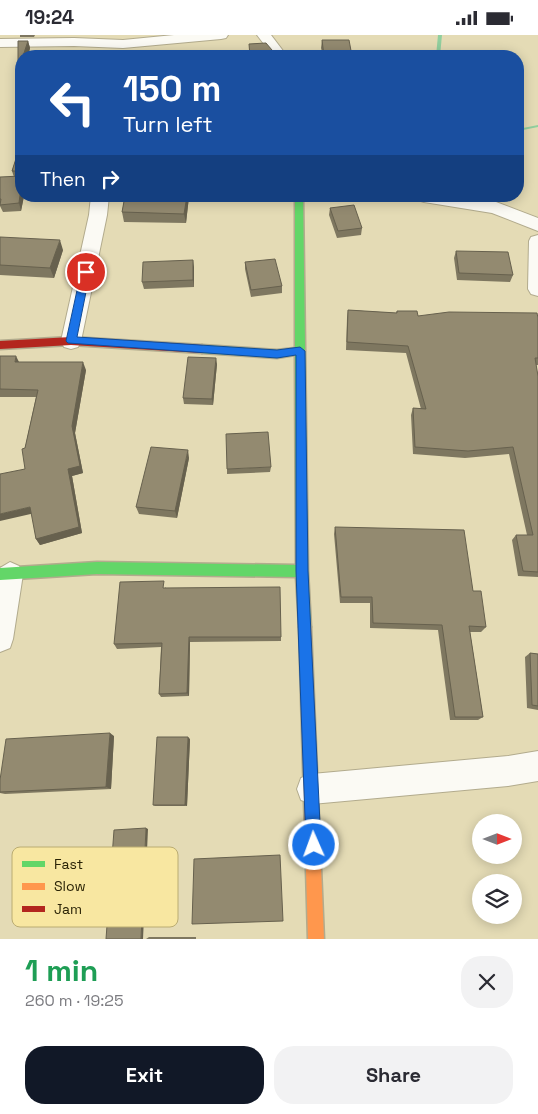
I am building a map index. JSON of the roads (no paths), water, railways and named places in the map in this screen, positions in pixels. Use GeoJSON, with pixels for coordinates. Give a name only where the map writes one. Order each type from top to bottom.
{"type":"FeatureCollection","features":[{"type":"Feature","properties":{"kind":"street"},"geometry":{"type":"LineString","coordinates":[[0,43],[98,42],[123,50],[222,35]]}},
{"type":"Feature","properties":{"kind":"street"},"geometry":{"type":"LineString","coordinates":[[264,35],[275,50]]}},
{"type":"Feature","properties":{"kind":"street"},"geometry":{"type":"LineString","coordinates":[[71,341],[99,202]]}},
{"type":"Feature","properties":{"kind":"street"},"geometry":{"type":"LineString","coordinates":[[299,202],[302,571],[312,789],[316,939]]}},
{"type":"Feature","properties":{"kind":"street"},"geometry":{"type":"LineString","coordinates":[[460,202],[496,208],[538,225]]}},
{"type":"Feature","properties":{"kind":"street"},"geometry":{"type":"LineString","coordinates":[[538,241],[538,289]]}},
{"type":"Feature","properties":{"kind":"street"},"geometry":{"type":"LineString","coordinates":[[0,345],[71,341],[277,354],[300,351]]}},
{"type":"Feature","properties":{"kind":"street"},"geometry":{"type":"LineString","coordinates":[[0,639],[5,574],[106,568],[302,571]]}},
{"type":"Feature","properties":{"kind":"street"},"geometry":{"type":"LineString","coordinates":[[312,789],[508,771],[538,766]]}},
{"type":"Feature","properties":{"kind":"waterway"},"geometry":{"type":"LineString","coordinates":[[439,50],[440,35]]}},
{"type":"Feature","properties":{"kind":"waterway"},"geometry":{"type":"LineString","coordinates":[[524,129],[538,126]]}}]}
